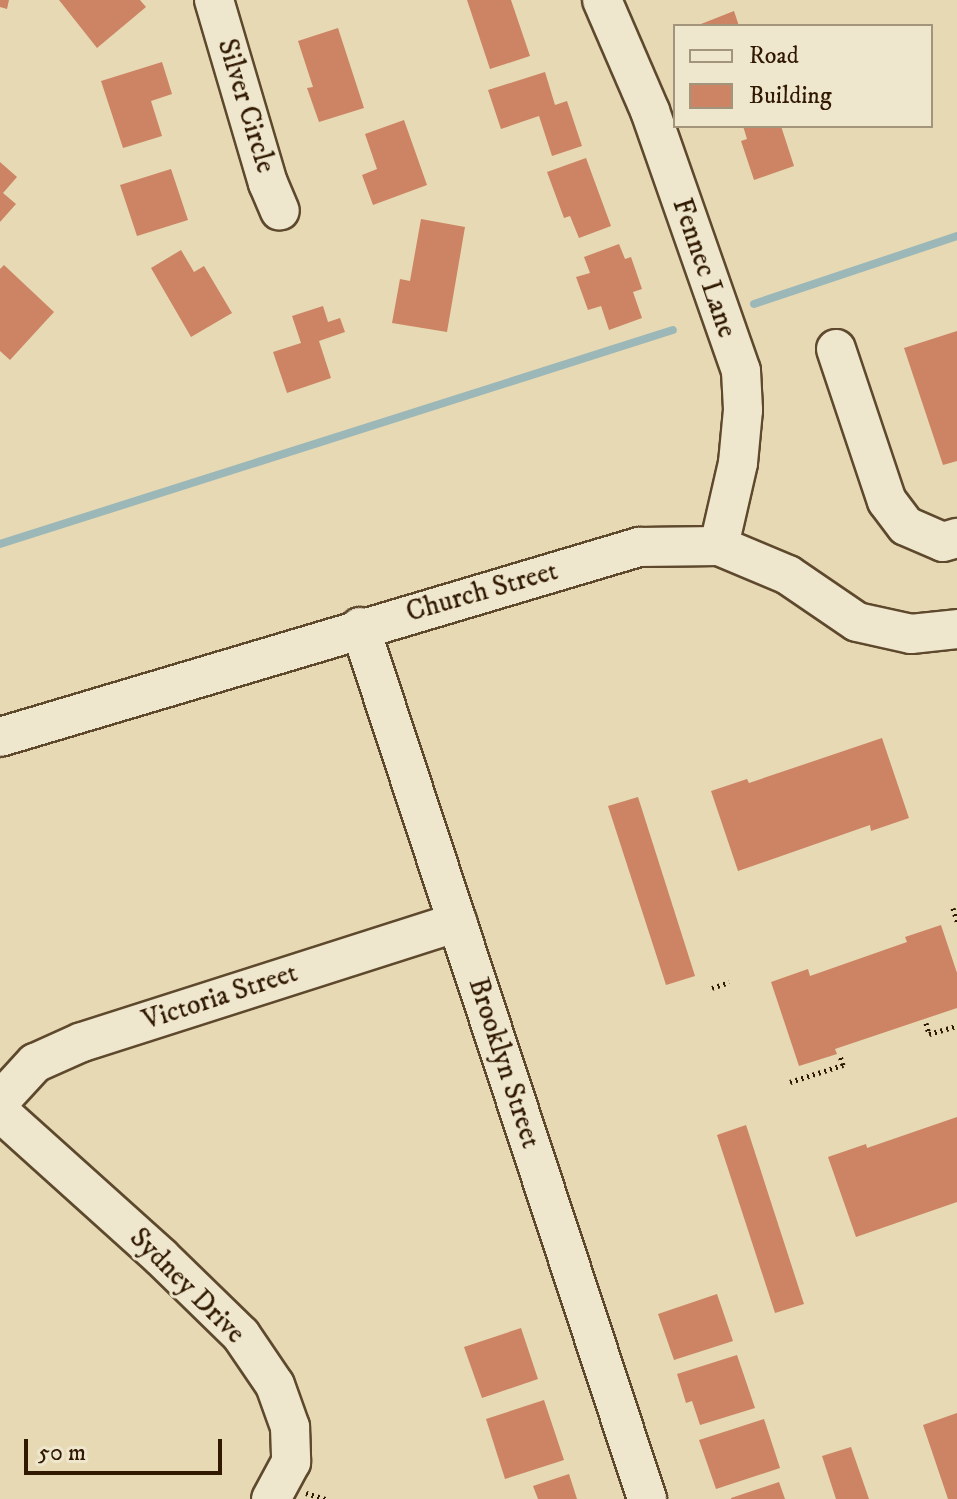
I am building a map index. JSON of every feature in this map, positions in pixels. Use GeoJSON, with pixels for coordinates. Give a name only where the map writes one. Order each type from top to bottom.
{"type":"FeatureCollection","features":[{"type":"Feature","properties":{"kind":"street","name":"Silver Circle"},"geometry":{"type":"LineString","coordinates":[[214,0],[268,183],[280,211]]}},
{"type":"Feature","properties":{"kind":"street","name":"Fennec Lane"},"geometry":{"type":"LineString","coordinates":[[602,0],[650,111],[741,371],[743,410],[738,463],[719,546]]}},
{"type":"Feature","properties":{"kind":"street"},"geometry":{"type":"LineString","coordinates":[[836,349],[887,501],[906,526],[943,542],[957,538]]}},
{"type":"Feature","properties":{"kind":"street","name":"Church Street"},"geometry":{"type":"LineString","coordinates":[[0,737],[360,627],[639,547],[719,546],[788,575],[857,622],[911,634],[957,629]]}},
{"type":"Feature","properties":{"kind":"street","name":"Brooklyn Street"},"geometry":{"type":"LineString","coordinates":[[360,627],[647,1499]]}},
{"type":"Feature","properties":{"kind":"street","name":"Victoria Street"},"geometry":{"type":"LineString","coordinates":[[0,1101],[35,1063],[82,1042],[457,922]]}},
{"type":"Feature","properties":{"kind":"street","name":"Sydney Drive"},"geometry":{"type":"LineString","coordinates":[[0,1112],[161,1257],[241,1335],[275,1385],[290,1427],[288,1496]]}},
{"type":"Feature","properties":{"kind":"path"},"geometry":{"type":"LineString","coordinates":[[953,908],[957,921]]}},
{"type":"Feature","properties":{"kind":"path"},"geometry":{"type":"LineString","coordinates":[[712,988],[729,982]]}},
{"type":"Feature","properties":{"kind":"path"},"geometry":{"type":"LineString","coordinates":[[926,1023],[929,1034],[957,1026]]}},
{"type":"Feature","properties":{"kind":"path"},"geometry":{"type":"LineString","coordinates":[[790,1082],[843,1065],[840,1056]]}},
{"type":"Feature","properties":{"kind":"path"},"geometry":{"type":"LineString","coordinates":[[288,1496],[326,1499]]}},
{"type":"Feature","properties":{"kind":"building"},"geometry":{"type":"Polygon","coordinates":[[[0,0],[9,0],[7,9],[0,7],[0,0]]]}},
{"type":"Feature","properties":{"kind":"building"},"geometry":{"type":"Polygon","coordinates":[[[59,0],[140,0],[146,7],[97,48],[59,0]]]}},
{"type":"Feature","properties":{"kind":"building"},"geometry":{"type":"Polygon","coordinates":[[[467,0],[511,0],[530,56],[490,69],[467,0]]]}},
{"type":"Feature","properties":{"kind":"building"},"geometry":{"type":"Polygon","coordinates":[[[734,11],[738,24],[701,24],[734,11]]]}},
{"type":"Feature","properties":{"kind":"building"},"geometry":{"type":"Polygon","coordinates":[[[338,28],[364,108],[319,122],[307,88],[313,87],[298,41],[338,28]]]}},
{"type":"Feature","properties":{"kind":"building"},"geometry":{"type":"Polygon","coordinates":[[[162,62],[172,94],[151,101],[162,136],[123,148],[101,81],[162,62]]]}},
{"type":"Feature","properties":{"kind":"building"},"geometry":{"type":"Polygon","coordinates":[[[545,72],[555,105],[567,101],[582,146],[552,156],[539,116],[501,129],[488,90],[545,72]]]}},
{"type":"Feature","properties":{"kind":"building"},"geometry":{"type":"Polygon","coordinates":[[[404,120],[427,185],[373,205],[362,175],[377,169],[365,134],[404,120]]]}},
{"type":"Feature","properties":{"kind":"building"},"geometry":{"type":"Polygon","coordinates":[[[744,128],[782,128],[794,166],[754,180],[741,141],[747,139],[744,128]]]}},
{"type":"Feature","properties":{"kind":"building"},"geometry":{"type":"Polygon","coordinates":[[[586,158],[611,226],[579,238],[570,216],[564,218],[547,172],[586,158]]]}},
{"type":"Feature","properties":{"kind":"building"},"geometry":{"type":"Polygon","coordinates":[[[0,162],[17,177],[3,193],[16,204],[0,222],[0,162]]]}},
{"type":"Feature","properties":{"kind":"building"},"geometry":{"type":"Polygon","coordinates":[[[171,169],[188,220],[137,236],[120,185],[171,169]]]}},
{"type":"Feature","properties":{"kind":"building"},"geometry":{"type":"Polygon","coordinates":[[[421,219],[465,227],[447,332],[392,323],[400,279],[410,281],[421,219]]]}},
{"type":"Feature","properties":{"kind":"building"},"geometry":{"type":"Polygon","coordinates":[[[619,244],[625,259],[631,257],[642,289],[633,292],[642,318],[609,330],[601,306],[588,310],[576,277],[590,273],[584,257],[619,244]]]}},
{"type":"Feature","properties":{"kind":"building"},"geometry":{"type":"Polygon","coordinates":[[[181,250],[194,272],[204,266],[232,313],[191,337],[151,268],[181,250]]]}},
{"type":"Feature","properties":{"kind":"building"},"geometry":{"type":"Polygon","coordinates":[[[4,265],[54,312],[10,360],[0,351],[0,269],[4,265]]]}},
{"type":"Feature","properties":{"kind":"building"},"geometry":{"type":"Polygon","coordinates":[[[323,306],[328,322],[340,318],[345,332],[319,341],[331,378],[287,393],[273,352],[301,343],[292,316],[323,306]]]}},
{"type":"Feature","properties":{"kind":"building"},"geometry":{"type":"Polygon","coordinates":[[[957,331],[957,461],[943,465],[904,348],[957,331]]]}},
{"type":"Feature","properties":{"kind":"building"},"geometry":{"type":"Polygon","coordinates":[[[882,738],[909,818],[871,831],[870,825],[738,871],[711,791],[747,779],[749,783],[882,738]]]}},
{"type":"Feature","properties":{"kind":"building"},"geometry":{"type":"Polygon","coordinates":[[[638,797],[695,976],[666,985],[608,806],[638,797]]]}},
{"type":"Feature","properties":{"kind":"building"},"geometry":{"type":"Polygon","coordinates":[[[941,925],[957,973],[957,1008],[835,1049],[837,1054],[799,1066],[771,982],[808,969],[810,976],[907,942],[905,937],[941,925]]]}},
{"type":"Feature","properties":{"kind":"building"},"geometry":{"type":"Polygon","coordinates":[[[957,1117],[957,1202],[856,1237],[828,1157],[866,1144],[867,1148],[957,1117]]]}},
{"type":"Feature","properties":{"kind":"building"},"geometry":{"type":"Polygon","coordinates":[[[746,1125],[804,1304],[775,1313],[717,1135],[746,1125]]]}},
{"type":"Feature","properties":{"kind":"building"},"geometry":{"type":"Polygon","coordinates":[[[717,1294],[733,1341],[674,1360],[658,1314],[717,1294]]]}},
{"type":"Feature","properties":{"kind":"building"},"geometry":{"type":"Polygon","coordinates":[[[521,1328],[538,1379],[482,1398],[464,1347],[521,1328]]]}},
{"type":"Feature","properties":{"kind":"building"},"geometry":{"type":"Polygon","coordinates":[[[737,1355],[755,1408],[700,1425],[692,1401],[686,1403],[677,1374],[737,1355]]]}},
{"type":"Feature","properties":{"kind":"building"},"geometry":{"type":"Polygon","coordinates":[[[544,1400],[564,1460],[505,1479],[486,1419],[544,1400]]]}},
{"type":"Feature","properties":{"kind":"building"},"geometry":{"type":"Polygon","coordinates":[[[957,1413],[957,1499],[948,1499],[923,1425],[957,1413]]]}},
{"type":"Feature","properties":{"kind":"building"},"geometry":{"type":"Polygon","coordinates":[[[764,1419],[780,1468],[716,1489],[699,1440],[764,1419]]]}},
{"type":"Feature","properties":{"kind":"building"},"geometry":{"type":"Polygon","coordinates":[[[851,1447],[869,1499],[836,1499],[822,1456],[851,1447]]]}},
{"type":"Feature","properties":{"kind":"building"},"geometry":{"type":"Polygon","coordinates":[[[569,1474],[577,1499],[538,1499],[533,1486],[569,1474]]]}},
{"type":"Feature","properties":{"kind":"building"},"geometry":{"type":"Polygon","coordinates":[[[779,1482],[785,1499],[731,1499],[731,1498],[779,1482]]]}},
{"type":"Feature","properties":{"kind":"waterway"},"geometry":{"type":"LineString","coordinates":[[754,304],[957,236]]}},
{"type":"Feature","properties":{"kind":"waterway"},"geometry":{"type":"LineString","coordinates":[[0,544],[673,330]]}}]}
